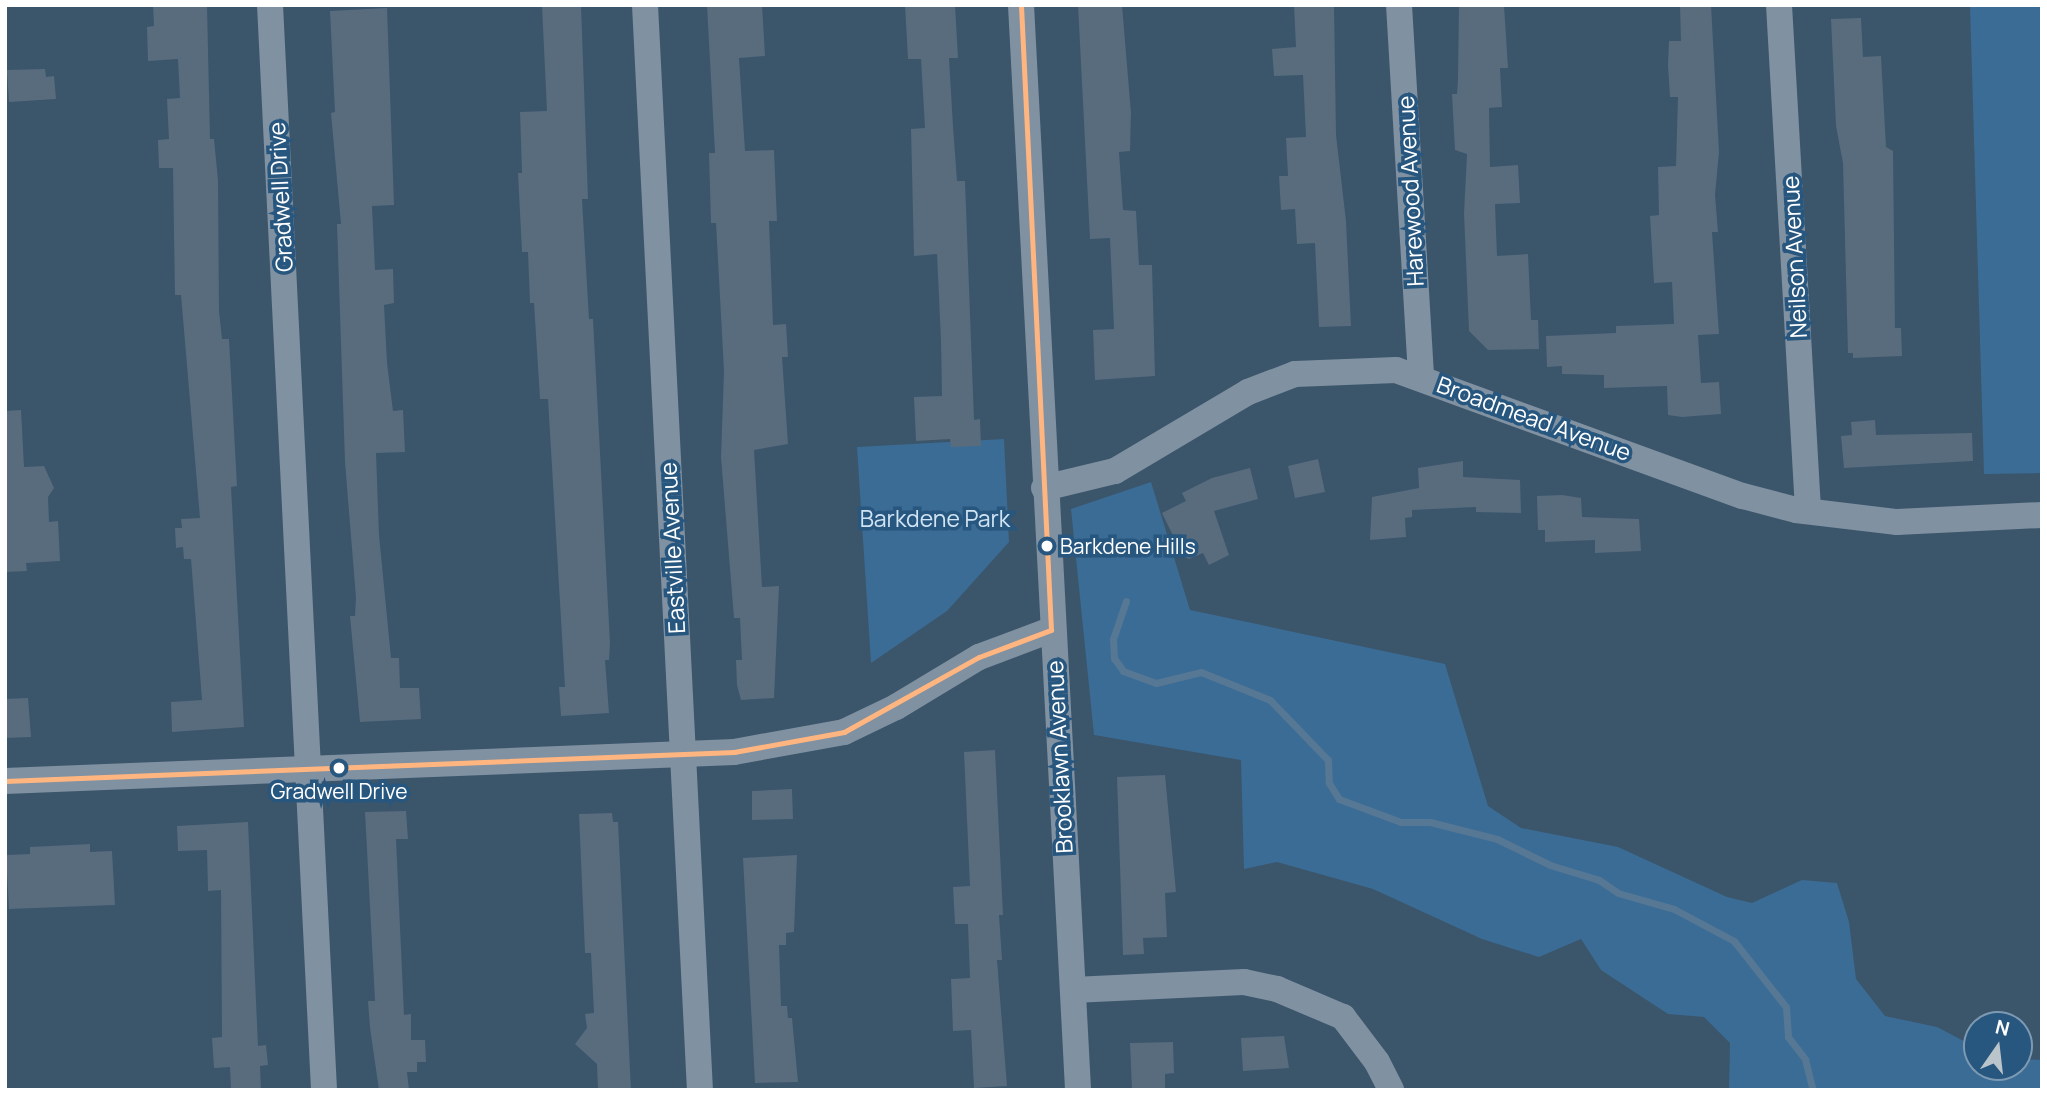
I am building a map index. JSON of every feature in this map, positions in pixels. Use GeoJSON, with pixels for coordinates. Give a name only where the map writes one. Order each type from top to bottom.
{"type":"FeatureCollection","features":[{"type":"Feature","properties":{"kind":"street","name":"Gradwell Drive"},"geometry":{"type":"LineString","coordinates":[[270,5],[308,767]]}},
{"type":"Feature","properties":{"kind":"street","name":"Eastville Avenue"},"geometry":{"type":"LineString","coordinates":[[645,5],[700,1090]]}},
{"type":"Feature","properties":{"kind":"street","name":"Brooklawn Avenue"},"geometry":{"type":"LineString","coordinates":[[1021,5],[1051,630],[1078,1090]]}},
{"type":"Feature","properties":{"kind":"street","name":"Harewood Avenue"},"geometry":{"type":"LineString","coordinates":[[1399,5],[1421,377]]}},
{"type":"Feature","properties":{"kind":"street","name":"Neilson Avenue"},"geometry":{"type":"LineString","coordinates":[[1779,5],[1808,509]]}},
{"type":"Feature","properties":{"kind":"street","name":"Broadmead Avenue"},"geometry":{"type":"LineString","coordinates":[[1044,488],[1115,471],[1248,392],[1295,374],[1396,370],[1743,496],[1897,522],[2042,515]]}},
{"type":"Feature","properties":{"kind":"street"},"geometry":{"type":"LineString","coordinates":[[5,781],[734,752],[844,732],[896,708],[979,657],[1051,630]]}},
{"type":"Feature","properties":{"kind":"street"},"geometry":{"type":"LineString","coordinates":[[308,767],[324,1090]]}},
{"type":"Feature","properties":{"kind":"street"},"geometry":{"type":"LineString","coordinates":[[1073,990],[1103,992],[1244,982],[1277,989],[1343,1017],[1377,1062],[1391,1090]]}},
{"type":"Feature","properties":{"kind":"green space"},"geometry":{"type":"Polygon","coordinates":[[[1970,5],[2042,5],[2042,473],[1984,474],[1970,5]]]}},
{"type":"Feature","properties":{"kind":"green space","name":"Barkdene Park"},"geometry":{"type":"Polygon","coordinates":[[[1004,439],[1009,542],[947,611],[871,663],[857,447],[1004,439]]]}},
{"type":"Feature","properties":{"kind":"green space"},"geometry":{"type":"Polygon","coordinates":[[[1151,482],[1190,610],[1445,664],[1488,806],[1521,828],[1618,847],[1727,897],[1752,903],[1802,880],[1837,883],[1849,922],[1856,979],[1885,1016],[1937,1027],[1963,1041],[1963,1081],[2033,1081],[2033,1060],[2042,1060],[2042,1090],[1729,1090],[1730,1043],[1704,1017],[1668,1014],[1601,970],[1581,939],[1539,957],[1482,939],[1373,889],[1277,862],[1244,869],[1241,760],[1094,735],[1071,509],[1151,482]]]}},
{"type":"Feature","properties":{"kind":"building"},"geometry":{"type":"Polygon","coordinates":[[[153,5],[207,5],[210,139],[214,139],[218,180],[219,311],[222,339],[229,339],[237,486],[231,487],[244,727],[172,732],[171,702],[202,700],[191,559],[184,559],[183,547],[176,548],[175,528],[182,528],[181,519],[200,518],[181,295],[175,295],[173,168],[159,168],[158,140],[169,139],[167,99],[180,98],[178,59],[148,61],[147,27],[154,26],[153,5]]]}},
{"type":"Feature","properties":{"kind":"building"},"geometry":{"type":"Polygon","coordinates":[[[581,5],[588,199],[582,199],[589,319],[593,319],[610,643],[609,660],[605,660],[609,713],[561,716],[559,687],[565,687],[548,399],[540,399],[534,303],[530,303],[528,252],[522,252],[518,173],[522,173],[520,112],[547,111],[542,6],[581,5]]]}},
{"type":"Feature","properties":{"kind":"building"},"geometry":{"type":"Polygon","coordinates":[[[707,5],[762,5],[765,56],[739,58],[745,151],[774,150],[777,221],[769,221],[773,325],[786,324],[788,357],[782,357],[788,444],[754,450],[762,587],[779,586],[774,698],[741,700],[737,685],[736,660],[742,660],[740,618],[734,618],[721,457],[724,371],[716,223],[711,223],[709,153],[715,153],[707,5]]]}},
{"type":"Feature","properties":{"kind":"building"},"geometry":{"type":"Polygon","coordinates":[[[905,5],[955,5],[958,58],[949,58],[953,126],[957,181],[965,181],[974,420],[980,419],[981,446],[951,447],[950,439],[916,441],[914,397],[942,396],[941,341],[937,254],[914,256],[911,129],[925,128],[921,59],[908,59],[905,5]]]}},
{"type":"Feature","properties":{"kind":"building"},"geometry":{"type":"Polygon","coordinates":[[[1078,5],[1122,5],[1131,113],[1130,151],[1119,152],[1123,210],[1136,211],[1139,265],[1152,265],[1155,376],[1095,380],[1093,330],[1114,329],[1110,238],[1090,239],[1078,5]]]}},
{"type":"Feature","properties":{"kind":"building"},"geometry":{"type":"Polygon","coordinates":[[[1294,5],[1334,5],[1336,135],[1346,221],[1351,326],[1319,327],[1315,243],[1297,244],[1295,209],[1281,210],[1279,176],[1288,176],[1286,138],[1306,137],[1303,75],[1274,76],[1272,49],[1296,47],[1294,5]]]}},
{"type":"Feature","properties":{"kind":"building"},"geometry":{"type":"Polygon","coordinates":[[[1459,5],[1504,5],[1508,68],[1500,68],[1502,107],[1489,108],[1490,167],[1518,165],[1520,203],[1495,204],[1497,256],[1528,254],[1531,320],[1538,320],[1539,349],[1488,350],[1469,331],[1464,213],[1467,154],[1455,150],[1452,94],[1457,94],[1459,5]]]}},
{"type":"Feature","properties":{"kind":"building"},"geometry":{"type":"Polygon","coordinates":[[[1680,5],[1711,5],[1719,152],[1715,195],[1718,232],[1712,232],[1719,334],[1698,335],[1701,383],[1719,382],[1721,414],[1682,417],[1668,415],[1667,386],[1604,388],[1604,375],[1562,374],[1562,366],[1547,367],[1546,336],[1616,333],[1616,326],[1674,324],[1672,282],[1654,283],[1650,216],[1659,215],[1658,167],[1676,166],[1678,97],[1670,97],[1668,65],[1669,41],[1681,41],[1680,5]]]}},
{"type":"Feature","properties":{"kind":"building"},"geometry":{"type":"Polygon","coordinates":[[[387,8],[394,205],[372,206],[375,270],[393,269],[394,303],[384,305],[387,363],[393,411],[403,410],[405,452],[376,453],[379,535],[391,658],[399,658],[400,688],[419,688],[421,719],[360,722],[350,616],[355,616],[356,598],[345,462],[337,224],[341,224],[331,113],[335,112],[330,11],[387,8]]]}},
{"type":"Feature","properties":{"kind":"building"},"geometry":{"type":"Polygon","coordinates":[[[1861,18],[1863,57],[1881,56],[1886,147],[1893,151],[1895,328],[1901,328],[1902,356],[1853,358],[1853,353],[1848,353],[1843,163],[1836,126],[1831,19],[1861,18]]]}},
{"type":"Feature","properties":{"kind":"building"},"geometry":{"type":"Polygon","coordinates":[[[45,69],[46,77],[54,76],[56,99],[9,102],[7,70],[45,69]]]}},
{"type":"Feature","properties":{"kind":"building"},"geometry":{"type":"Polygon","coordinates":[[[21,410],[24,467],[44,466],[54,488],[48,497],[49,522],[58,521],[60,561],[26,563],[27,571],[5,572],[5,411],[21,410]]]}},
{"type":"Feature","properties":{"kind":"building"},"geometry":{"type":"Polygon","coordinates":[[[1875,420],[1876,435],[1972,433],[1973,461],[1844,468],[1841,436],[1852,435],[1851,422],[1875,420]]]}},
{"type":"Feature","properties":{"kind":"building"},"geometry":{"type":"Polygon","coordinates":[[[1318,459],[1325,492],[1295,498],[1288,466],[1318,459]]]}},
{"type":"Feature","properties":{"kind":"building"},"geometry":{"type":"Polygon","coordinates":[[[1463,461],[1463,477],[1520,480],[1521,513],[1476,512],[1476,507],[1412,510],[1412,517],[1405,518],[1406,537],[1370,540],[1372,497],[1419,488],[1418,468],[1463,461]]]}},
{"type":"Feature","properties":{"kind":"building"},"geometry":{"type":"Polygon","coordinates":[[[1250,468],[1258,499],[1214,511],[1229,555],[1209,565],[1203,553],[1189,559],[1183,556],[1162,513],[1186,501],[1182,493],[1212,478],[1250,468]]]}},
{"type":"Feature","properties":{"kind":"building"},"geometry":{"type":"Polygon","coordinates":[[[1562,495],[1581,498],[1582,517],[1639,519],[1641,551],[1595,553],[1595,540],[1545,542],[1545,530],[1538,530],[1537,496],[1562,495]]]}},
{"type":"Feature","properties":{"kind":"building"},"geometry":{"type":"Polygon","coordinates":[[[28,698],[31,737],[5,738],[5,699],[28,698]]]}},
{"type":"Feature","properties":{"kind":"building"},"geometry":{"type":"Polygon","coordinates":[[[995,750],[1003,915],[999,915],[1002,960],[997,960],[1007,1086],[974,1088],[971,1030],[953,1031],[951,979],[970,978],[968,924],[955,924],[953,887],[970,886],[964,752],[995,750]]]}},
{"type":"Feature","properties":{"kind":"building"},"geometry":{"type":"Polygon","coordinates":[[[1165,775],[1176,892],[1165,893],[1167,937],[1143,938],[1144,954],[1123,955],[1117,777],[1165,775]]]}},
{"type":"Feature","properties":{"kind":"building"},"geometry":{"type":"Polygon","coordinates":[[[792,789],[793,819],[752,820],[752,791],[792,789]]]}},
{"type":"Feature","properties":{"kind":"building"},"geometry":{"type":"Polygon","coordinates":[[[406,811],[408,839],[396,839],[404,1015],[411,1014],[411,1040],[425,1040],[426,1062],[417,1062],[417,1072],[407,1072],[409,1090],[379,1090],[368,1001],[375,1001],[365,812],[406,811]]]}},
{"type":"Feature","properties":{"kind":"building"},"geometry":{"type":"Polygon","coordinates":[[[612,813],[613,822],[618,822],[631,1090],[598,1090],[597,1064],[575,1044],[587,1028],[585,1014],[594,1013],[591,953],[585,953],[579,814],[612,813]]]}},
{"type":"Feature","properties":{"kind":"building"},"geometry":{"type":"Polygon","coordinates":[[[248,822],[258,1046],[266,1045],[268,1065],[260,1066],[261,1090],[231,1090],[230,1067],[214,1068],[212,1038],[222,1037],[221,890],[208,891],[207,850],[178,851],[177,826],[248,822]]]}},
{"type":"Feature","properties":{"kind":"building"},"geometry":{"type":"Polygon","coordinates":[[[90,844],[90,852],[112,851],[115,905],[9,909],[6,855],[30,854],[30,847],[90,844]]]}},
{"type":"Feature","properties":{"kind":"building"},"geometry":{"type":"Polygon","coordinates":[[[797,855],[794,932],[786,933],[786,945],[779,945],[781,1006],[787,1006],[788,1018],[792,1018],[798,1082],[755,1083],[743,858],[797,855]]]}},
{"type":"Feature","properties":{"kind":"building"},"geometry":{"type":"Polygon","coordinates":[[[1284,1036],[1289,1068],[1243,1071],[1241,1038],[1284,1036]]]}},
{"type":"Feature","properties":{"kind":"building"},"geometry":{"type":"Polygon","coordinates":[[[1173,1042],[1174,1073],[1165,1074],[1165,1090],[1132,1090],[1130,1043],[1173,1042]]]}},
{"type":"Feature","properties":{"kind":"waterway"},"geometry":{"type":"LineString","coordinates":[[1126,601],[1113,639],[1114,658],[1123,671],[1156,683],[1201,672],[1270,700],[1328,760],[1329,783],[1339,799],[1401,822],[1430,822],[1497,839],[1550,865],[1599,880],[1618,893],[1674,909],[1734,941],[1786,1007],[1788,1037],[1805,1059],[1813,1090]]}},
{"type":"Feature","properties":{"kind":"transit line"},"geometry":{"type":"LineString","coordinates":[[5,781],[734,752],[844,732],[979,657],[1051,630],[1021,5]]}},
{"type":"Feature","properties":{"kind":"place","name":"Barkdene Hills"},"geometry":{"type":"Point","coordinates":[1047,546]}},
{"type":"Feature","properties":{"kind":"place","name":"Gradwell Drive"},"geometry":{"type":"Point","coordinates":[339,768]}}]}
